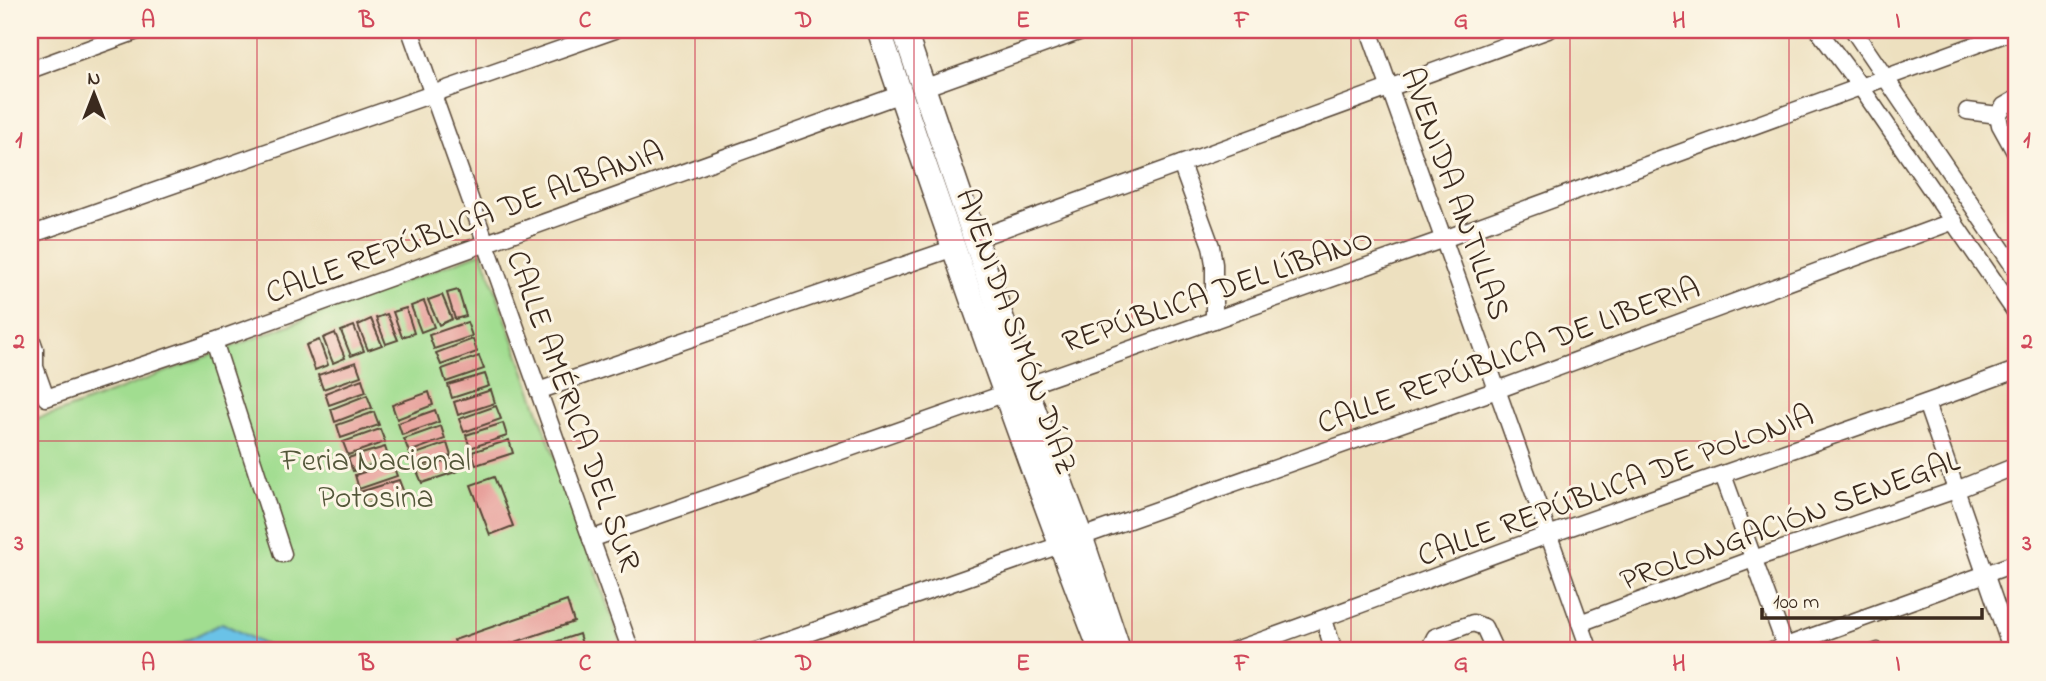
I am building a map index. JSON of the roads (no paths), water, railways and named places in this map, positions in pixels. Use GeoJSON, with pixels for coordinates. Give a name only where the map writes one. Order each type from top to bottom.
{"type":"FeatureCollection","features":[{"type":"Feature","properties":{"kind":"main road","name":"AVENIDA SIMÓN DÍAZ"},"geometry":{"type":"LineString","coordinates":[[879,30],[912,91],[975,239],[1016,390]]}},
{"type":"Feature","properties":{"kind":"main road","name":"AVENIDA SIMÓN DÍAZ"},"geometry":{"type":"LineString","coordinates":[[904,30],[912,91],[954,248],[1016,390],[1071,541],[1119,651]]}},
{"type":"Feature","properties":{"kind":"main road","name":"AVENIDA SIMÓN DÍAZ"},"geometry":{"type":"LineString","coordinates":[[1071,541],[1101,651]]}},
{"type":"Feature","properties":{"kind":"street"},"geometry":{"type":"LineString","coordinates":[[30,70],[141,30]]}},
{"type":"Feature","properties":{"kind":"street","name":"CALLE AMÉRICA DEL SUR"},"geometry":{"type":"LineString","coordinates":[[410,30],[631,651]]}},
{"type":"Feature","properties":{"kind":"street"},"geometry":{"type":"LineString","coordinates":[[30,235],[615,30]]}},
{"type":"Feature","properties":{"kind":"street","name":"CALLE REPÚBLICA DE ALBANIA"},"geometry":{"type":"LineString","coordinates":[[32,353],[46,398],[214,341],[1084,30]]}},
{"type":"Feature","properties":{"kind":"street","name":"AVENIDA ANTILLAS"},"geometry":{"type":"LineString","coordinates":[[1369,30],[1590,651]]}},
{"type":"Feature","properties":{"kind":"street"},"geometry":{"type":"LineString","coordinates":[[975,239],[1548,30]]}},
{"type":"Feature","properties":{"kind":"street"},"geometry":{"type":"LineString","coordinates":[[1818,30],[1860,86],[2016,313]]}},
{"type":"Feature","properties":{"kind":"street"},"geometry":{"type":"LineString","coordinates":[[1853,30],[2016,270]]}},
{"type":"Feature","properties":{"kind":"street","name":"REPÚBLICA DEL LÍBANO"},"geometry":{"type":"LineString","coordinates":[[591,540],[1444,239],[2016,30]]}},
{"type":"Feature","properties":{"kind":"street"},"geometry":{"type":"LineString","coordinates":[[2016,99],[2004,106],[1998,115],[2000,125],[2016,154]]}},
{"type":"Feature","properties":{"kind":"street"},"geometry":{"type":"LineString","coordinates":[[1967,111],[1998,115]]}},
{"type":"Feature","properties":{"kind":"street"},"geometry":{"type":"LineString","coordinates":[[1181,164],[1211,246],[1214,264],[1214,320]]}},
{"type":"Feature","properties":{"kind":"street","name":"CALLE REPÚBLICA DE LIBERIA"},"geometry":{"type":"LineString","coordinates":[[757,651],[1497,390],[1954,222]]}},
{"type":"Feature","properties":{"kind":"street"},"geometry":{"type":"LineString","coordinates":[[538,391],[954,248]]}},
{"type":"Feature","properties":{"kind":"street"},"geometry":{"type":"LineString","coordinates":[[214,341],[283,554]]}},
{"type":"Feature","properties":{"kind":"street","name":"CALLE REPÚBLICA DE POLONIA"},"geometry":{"type":"LineString","coordinates":[[1232,651],[1324,620],[1549,535],[2016,370]]}},
{"type":"Feature","properties":{"kind":"street"},"geometry":{"type":"LineString","coordinates":[[1926,403],[2012,651]]}},
{"type":"Feature","properties":{"kind":"street","name":"PROLONGACIÓN SENEGAL"},"geometry":{"type":"LineString","coordinates":[[1580,623],[1753,559],[1956,491],[2016,466]]}},
{"type":"Feature","properties":{"kind":"street"},"geometry":{"type":"LineString","coordinates":[[1723,475],[1781,650],[2016,563]]}},
{"type":"Feature","properties":{"kind":"street"},"geometry":{"type":"LineString","coordinates":[[1324,620],[1335,651]]}},
{"type":"Feature","properties":{"kind":"street"},"geometry":{"type":"LineString","coordinates":[[1432,651],[1432,643],[1436,637],[1473,622],[1484,627],[1495,651]]}},
{"type":"Feature","properties":{"kind":"lane"},"geometry":{"type":"LineString","coordinates":[[1867,651],[1878,647]]}},
{"type":"Feature","properties":{"kind":"water"},"geometry":{"type":"Polygon","coordinates":[[[222,623],[277,651],[165,651],[222,623]]]}},
{"type":"Feature","properties":{"kind":"park label","name":"Feria Nacional Potosina"},"geometry":{"type":"Point","coordinates":[376,478]}}]}
